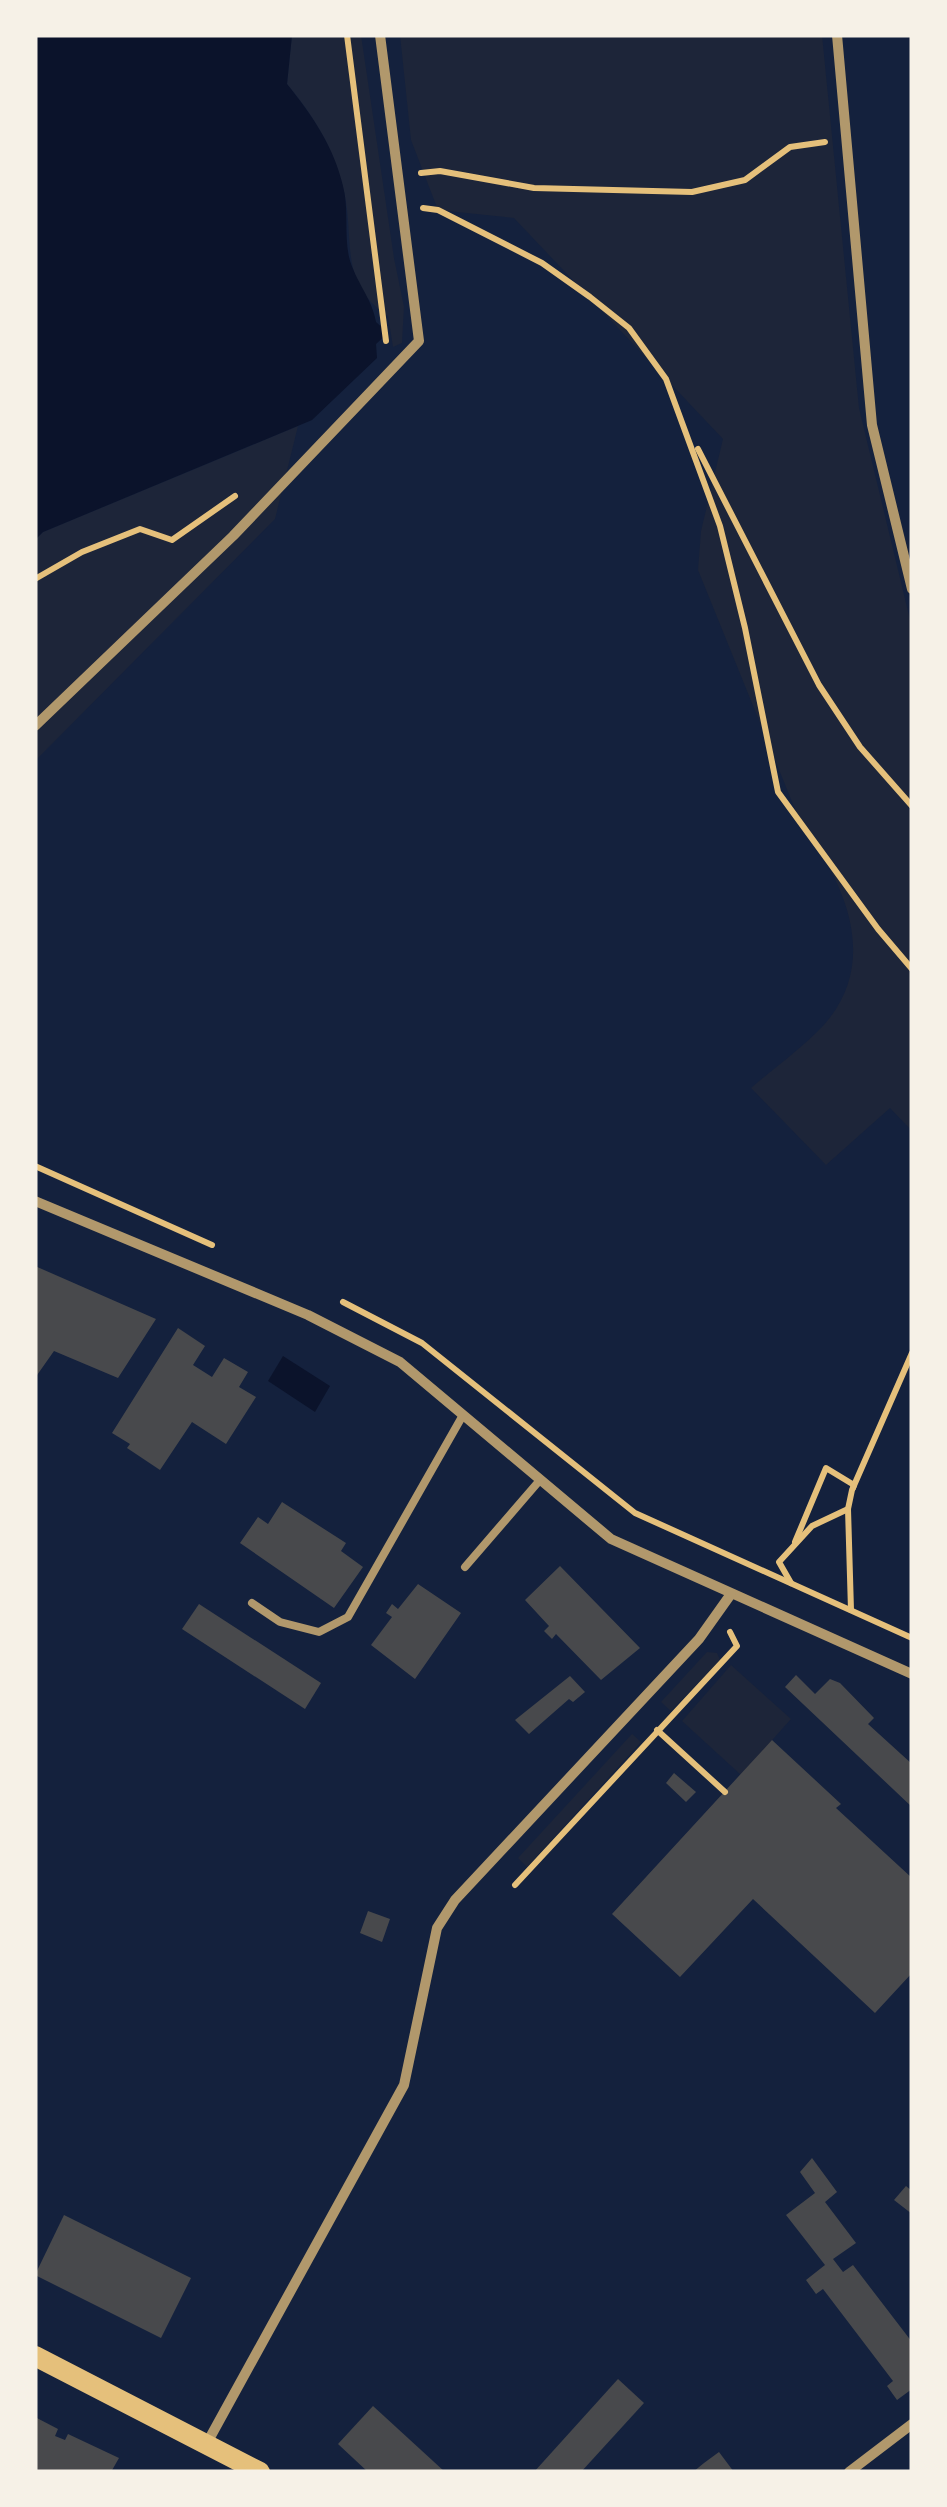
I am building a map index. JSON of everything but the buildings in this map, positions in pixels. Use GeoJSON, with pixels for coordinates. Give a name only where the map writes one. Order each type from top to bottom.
{"type":"FeatureCollection","features":[{"type":"Feature","properties":{"kind":"main road"},"geometry":{"type":"LineString","coordinates":[[35,2356],[260,2472]]}},
{"type":"Feature","properties":{"kind":"street"},"geometry":{"type":"LineString","coordinates":[[35,726],[233,536],[419,341],[380,35]]}},
{"type":"Feature","properties":{"kind":"street"},"geometry":{"type":"LineString","coordinates":[[837,35],[872,424],[912,589]]}},
{"type":"Feature","properties":{"kind":"street"},"geometry":{"type":"LineString","coordinates":[[35,1201],[308,1315],[400,1362],[611,1539],[912,1674]]}},
{"type":"Feature","properties":{"kind":"street"},"geometry":{"type":"LineString","coordinates":[[206,2444],[404,2086],[437,1928],[455,1900],[711,1622],[731,1594]]}},
{"type":"Feature","properties":{"kind":"street"},"geometry":{"type":"LineString","coordinates":[[849,2472],[912,2424]]}},
{"type":"Feature","properties":{"kind":"lane"},"geometry":{"type":"LineString","coordinates":[[252,1604],[280,1622],[319,1632],[348,1617],[464,1416]]}},
{"type":"Feature","properties":{"kind":"lane"},"geometry":{"type":"LineString","coordinates":[[466,1567],[540,1480]]}},
{"type":"Feature","properties":{"kind":"path"},"geometry":{"type":"LineString","coordinates":[[347,35],[382,299]]}},
{"type":"Feature","properties":{"kind":"path"},"geometry":{"type":"LineString","coordinates":[[398,176],[440,171],[534,188],[692,192],[745,180],[790,148],[846,138]]}},
{"type":"Feature","properties":{"kind":"path"},"geometry":{"type":"LineString","coordinates":[[402,205],[438,210],[542,264],[629,328],[666,379],[722,501],[819,685],[860,748],[912,806]]}},
{"type":"Feature","properties":{"kind":"path"},"geometry":{"type":"LineString","coordinates":[[674,398],[720,526],[778,792],[912,969]]}},
{"type":"Feature","properties":{"kind":"path"},"geometry":{"type":"LineString","coordinates":[[35,579],[82,552],[140,529],[172,540],[247,487]]}},
{"type":"Feature","properties":{"kind":"path"},"geometry":{"type":"LineString","coordinates":[[850,1610],[848,1508],[854,1485],[912,1353]]}},
{"type":"Feature","properties":{"kind":"path"},"geometry":{"type":"LineString","coordinates":[[795,1542],[826,1468],[854,1485]]}},
{"type":"Feature","properties":{"kind":"path"},"geometry":{"type":"LineString","coordinates":[[791,1583],[779,1562],[812,1526],[848,1508]]}},
{"type":"Feature","properties":{"kind":"path"},"geometry":{"type":"LineString","coordinates":[[514,1885],[737,1646],[733,1634],[711,1622]]}},
{"type":"Feature","properties":{"kind":"path"},"geometry":{"type":"LineString","coordinates":[[657,1730],[725,1792]]}},
{"type":"Feature","properties":{"kind":"shaded area"},"geometry":{"type":"Polygon","coordinates":[[[35,35],[292,35],[287,84],[334,158],[345,195],[349,257],[376,322],[388,333],[376,344],[377,358],[312,420],[43,532],[35,540],[35,35]]]}},
{"type":"Feature","properties":{"kind":"shaded area"},"geometry":{"type":"Polygon","coordinates":[[[292,35],[361,35],[404,307],[402,343],[393,347],[388,316],[371,302],[354,272],[346,203],[327,143],[287,84],[292,35]]]}},
{"type":"Feature","properties":{"kind":"shaded area"},"geometry":{"type":"Polygon","coordinates":[[[400,35],[822,35],[859,408],[912,628],[912,1131],[890,1108],[826,1165],[751,1088],[822,1027],[840,1002],[850,977],[853,950],[843,898],[832,872],[801,824],[698,570],[701,531],[723,439],[514,218],[438,210],[411,140],[400,35]]]}},
{"type":"Feature","properties":{"kind":"shaded area"},"geometry":{"type":"Polygon","coordinates":[[[298,426],[275,519],[35,761],[35,540],[43,532],[298,426]]]}},
{"type":"Feature","properties":{"kind":"shaded area"},"geometry":{"type":"Polygon","coordinates":[[[283,1356],[330,1386],[315,1412],[268,1381],[283,1356]]]}},
{"type":"Feature","properties":{"kind":"shaded area"},"geometry":{"type":"Polygon","coordinates":[[[707,1652],[717,1653],[720,1660],[671,1711],[661,1702],[707,1652]]]}},
{"type":"Feature","properties":{"kind":"shaded area"},"geometry":{"type":"Polygon","coordinates":[[[731,1665],[791,1719],[741,1775],[682,1721],[731,1665]]]}},
{"type":"Feature","properties":{"kind":"shaded area"},"geometry":{"type":"Polygon","coordinates":[[[632,1734],[641,1742],[527,1867],[518,1858],[632,1734]]]}}]}
